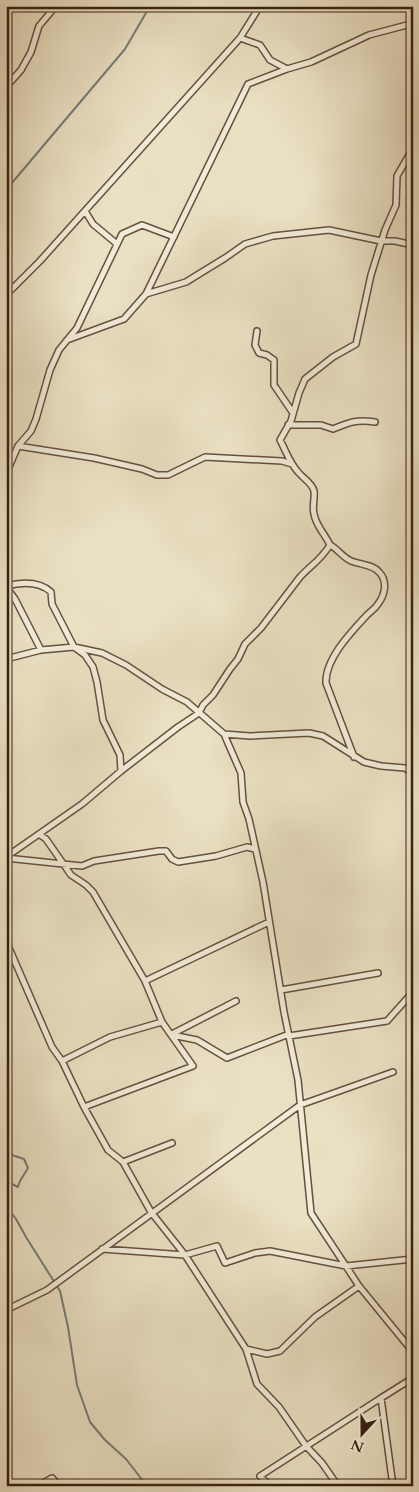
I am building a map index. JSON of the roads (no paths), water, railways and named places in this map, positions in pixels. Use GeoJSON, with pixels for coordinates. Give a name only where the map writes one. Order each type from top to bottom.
{"type":"FeatureCollection","features":[{"type":"Feature","properties":{"kind":"street"},"geometry":{"type":"LineString","coordinates":[[6,88],[21,70],[32,52],[40,26],[56,6]]}},
{"type":"Feature","properties":{"kind":"street"},"geometry":{"type":"LineString","coordinates":[[6,295],[40,261],[240,38],[260,6]]}},
{"type":"Feature","properties":{"kind":"street"},"geometry":{"type":"LineString","coordinates":[[67,340],[124,319],[146,294],[248,84],[311,62],[369,35],[407,25],[413,26]]}},
{"type":"Feature","properties":{"kind":"street"},"geometry":{"type":"LineString","coordinates":[[240,38],[260,45],[270,60],[287,69]]}},
{"type":"Feature","properties":{"kind":"street"},"geometry":{"type":"LineString","coordinates":[[354,757],[326,683],[326,674],[337,651],[377,606],[383,596],[385,585],[380,573],[372,567],[350,561],[330,544],[326,535],[317,524],[313,513],[314,491],[308,481],[292,464],[280,440],[293,414],[305,379],[332,357],[356,344],[372,275],[382,241],[396,205],[397,176],[413,148]]}},
{"type":"Feature","properties":{"kind":"street"},"geometry":{"type":"LineString","coordinates":[[85,211],[93,224],[117,244]]}},
{"type":"Feature","properties":{"kind":"street"},"geometry":{"type":"LineString","coordinates":[[6,474],[18,446],[31,431],[50,370],[60,350],[77,328],[122,234],[142,225],[174,237]]}},
{"type":"Feature","properties":{"kind":"street"},"geometry":{"type":"LineString","coordinates":[[146,294],[186,282],[245,244],[273,236],[329,230],[382,241],[395,241],[413,245]]}},
{"type":"Feature","properties":{"kind":"street"},"geometry":{"type":"LineString","coordinates":[[257,331],[255,345],[258,353],[267,355],[274,360],[274,385],[293,414]]}},
{"type":"Feature","properties":{"kind":"street"},"geometry":{"type":"LineString","coordinates":[[288,425],[320,425],[333,429],[361,420],[375,422]]}},
{"type":"Feature","properties":{"kind":"street"},"geometry":{"type":"LineString","coordinates":[[18,446],[94,458],[142,469],[157,475],[168,475],[204,457],[282,461],[292,464]]}},
{"type":"Feature","properties":{"kind":"street"},"geometry":{"type":"LineString","coordinates":[[6,858],[82,804],[120,771],[199,713],[238,659],[245,644],[261,628],[307,569],[319,561],[330,544]]}},
{"type":"Feature","properties":{"kind":"street"},"geometry":{"type":"LineString","coordinates":[[41,650],[15,599],[6,587],[17,583],[40,584],[51,592],[52,604],[74,647],[85,655],[93,667],[103,720],[120,755],[120,771]]}},
{"type":"Feature","properties":{"kind":"street"},"geometry":{"type":"LineString","coordinates":[[6,659],[41,650],[74,647],[102,653],[126,665],[162,689],[187,702],[224,734],[242,773],[242,802],[249,819],[263,882],[298,1080],[312,1213],[358,1286],[413,1352]]}},
{"type":"Feature","properties":{"kind":"street"},"geometry":{"type":"LineString","coordinates":[[224,734],[257,736],[309,733],[323,736],[364,762],[405,768],[413,772]]}},
{"type":"Feature","properties":{"kind":"street"},"geometry":{"type":"LineString","coordinates":[[40,834],[46,839],[71,875],[93,892],[145,981],[162,1022],[193,1066],[84,1107]]}},
{"type":"Feature","properties":{"kind":"street"},"geometry":{"type":"LineString","coordinates":[[6,858],[82,866],[94,861],[166,851],[178,862],[216,856],[247,847],[255,849]]}},
{"type":"Feature","properties":{"kind":"street"},"geometry":{"type":"LineString","coordinates":[[145,981],[269,922]]}},
{"type":"Feature","properties":{"kind":"street"},"geometry":{"type":"LineString","coordinates":[[6,942],[52,1047],[62,1061],[84,1107],[108,1150],[123,1162],[151,1212],[185,1255],[246,1350],[257,1384],[279,1407],[306,1446],[322,1462],[338,1486]]}},
{"type":"Feature","properties":{"kind":"street"},"geometry":{"type":"LineString","coordinates":[[282,990],[378,973]]}},
{"type":"Feature","properties":{"kind":"street"},"geometry":{"type":"LineString","coordinates":[[172,1034],[198,1040],[226,1058],[289,1035],[387,1021],[413,992]]}},
{"type":"Feature","properties":{"kind":"street"},"geometry":{"type":"LineString","coordinates":[[172,1034],[236,1001]]}},
{"type":"Feature","properties":{"kind":"street"},"geometry":{"type":"LineString","coordinates":[[62,1061],[110,1037],[162,1022]]}},
{"type":"Feature","properties":{"kind":"street"},"geometry":{"type":"LineString","coordinates":[[6,1310],[46,1291],[151,1212],[300,1105],[394,1072]]}},
{"type":"Feature","properties":{"kind":"street"},"geometry":{"type":"LineString","coordinates":[[123,1162],[172,1143]]}},
{"type":"Feature","properties":{"kind":"street"},"geometry":{"type":"LineString","coordinates":[[102,1249],[185,1255],[217,1246],[225,1263],[255,1253],[270,1251],[346,1266],[413,1259]]}},
{"type":"Feature","properties":{"kind":"street"},"geometry":{"type":"LineString","coordinates":[[246,1350],[267,1354],[280,1351],[316,1317],[358,1286]]}},
{"type":"Feature","properties":{"kind":"street"},"geometry":{"type":"LineString","coordinates":[[270,1486],[260,1476],[413,1378]]}},
{"type":"Feature","properties":{"kind":"street"},"geometry":{"type":"LineString","coordinates":[[381,1398],[393,1486]]}},
{"type":"Feature","properties":{"kind":"street"},"geometry":{"type":"LineString","coordinates":[[38,1486],[52,1478],[59,1486]]}},
{"type":"Feature","properties":{"kind":"street"},"geometry":{"type":"LineString","coordinates":[[6,1483],[30,1486]]}},
{"type":"Feature","properties":{"kind":"waterway"},"geometry":{"type":"LineString","coordinates":[[6,190],[125,49],[150,6]]}},
{"type":"Feature","properties":{"kind":"waterway"},"geometry":{"type":"LineString","coordinates":[[6,1150],[9,1154],[24,1159],[28,1168],[18,1187],[6,1181]]}},
{"type":"Feature","properties":{"kind":"waterway"},"geometry":{"type":"LineString","coordinates":[[6,1206],[60,1291],[77,1385],[90,1422],[105,1440],[126,1459],[147,1486]]}}]}
